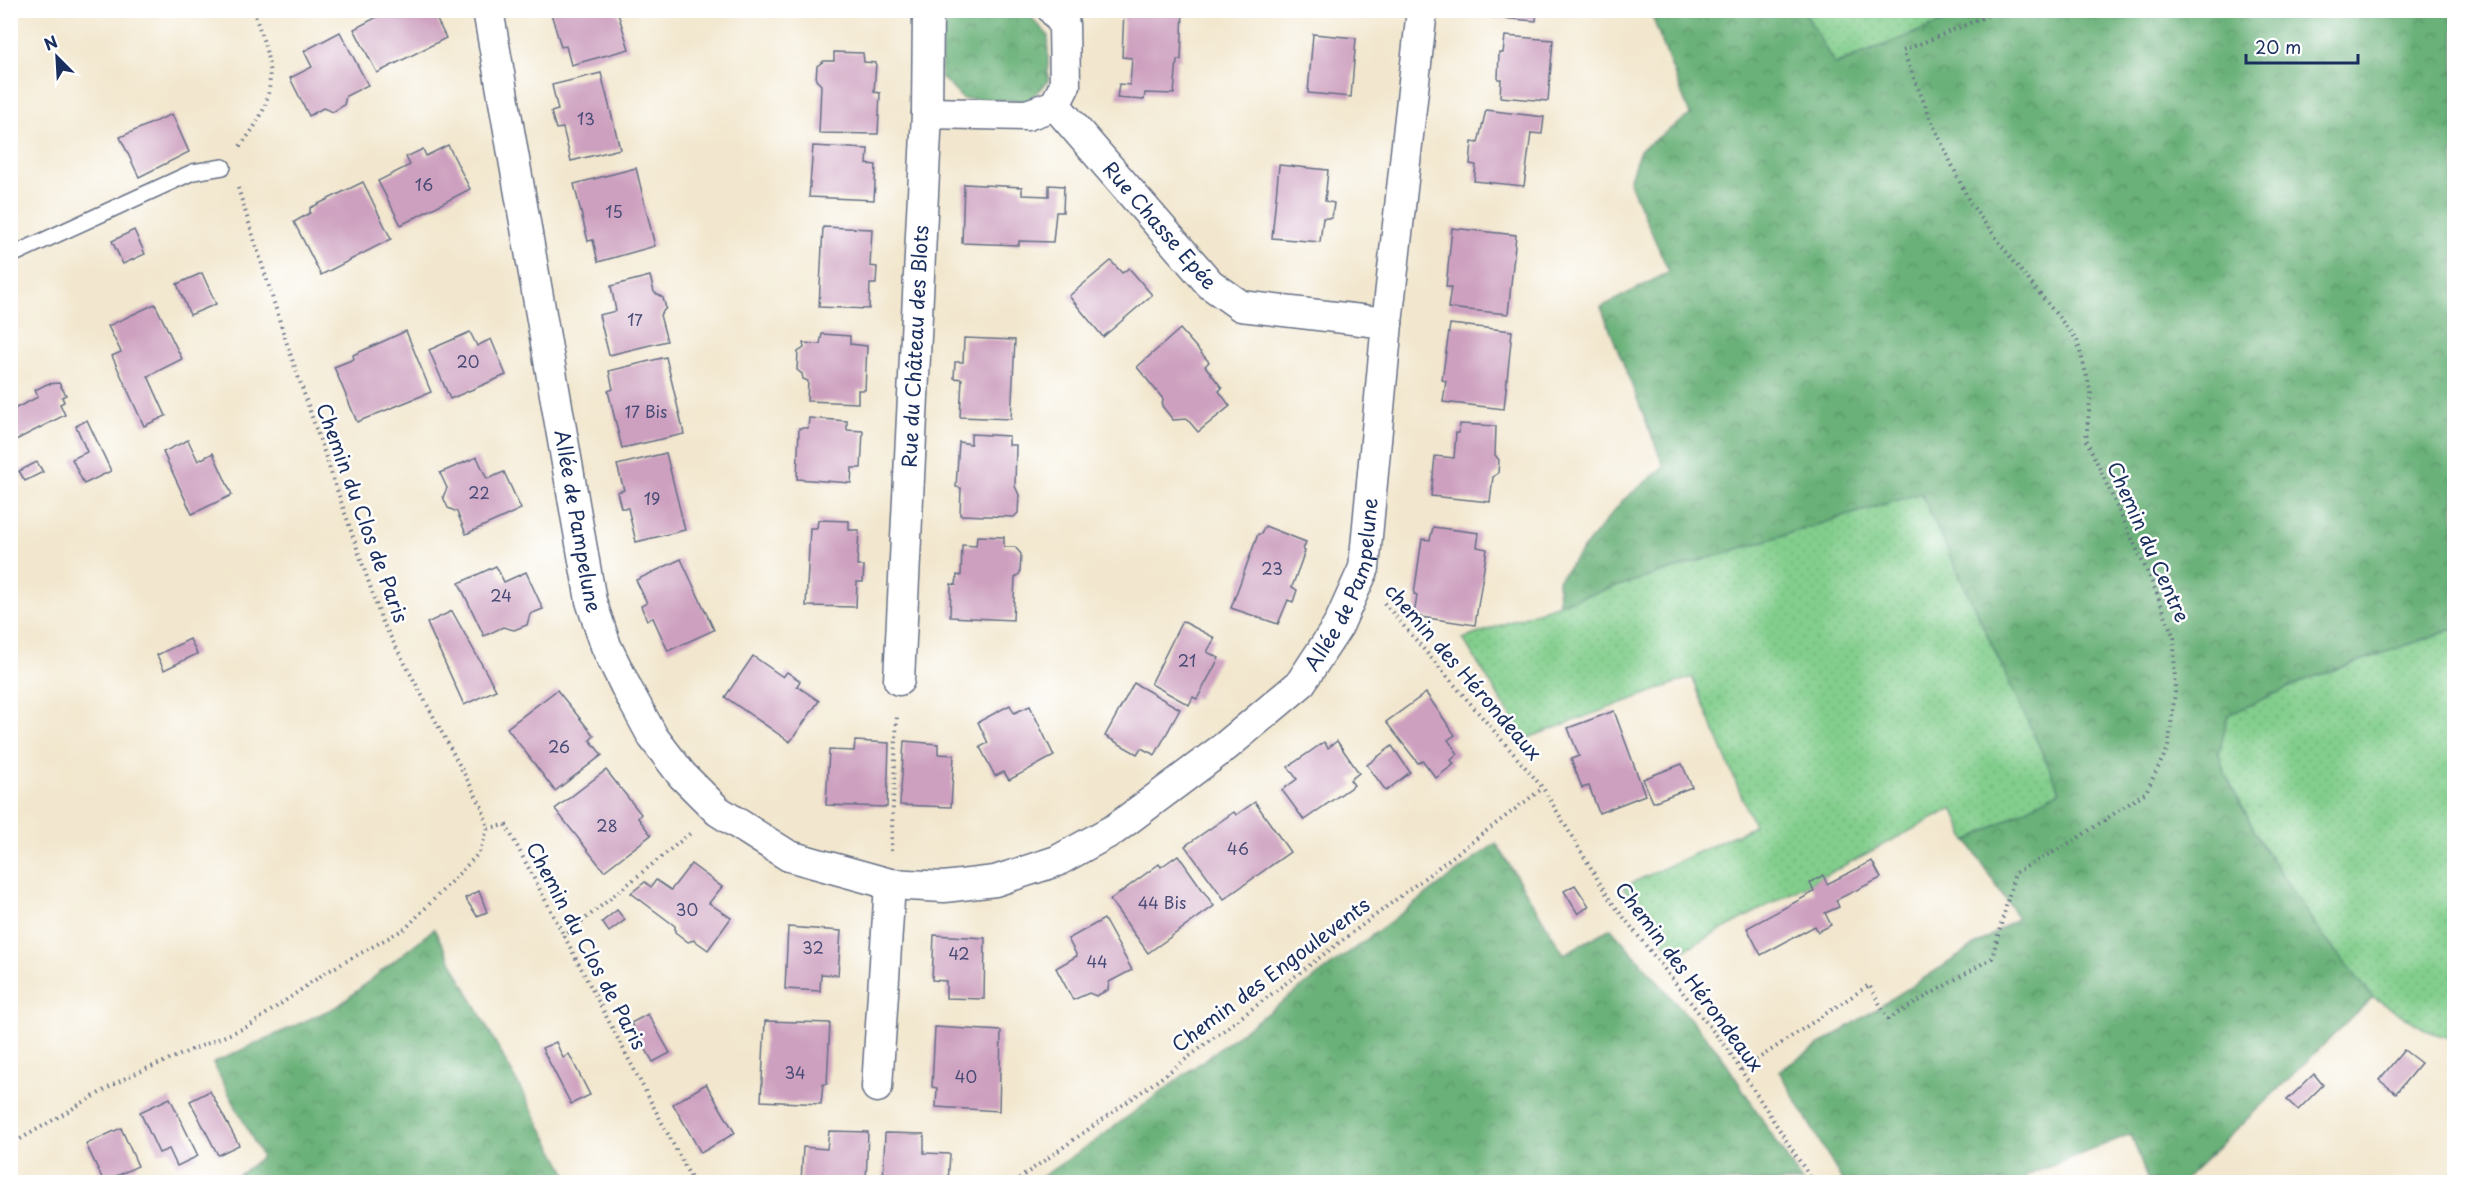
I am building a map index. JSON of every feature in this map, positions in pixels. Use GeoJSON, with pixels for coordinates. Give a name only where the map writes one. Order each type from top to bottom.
{"type":"FeatureCollection","features":[{"type":"Feature","properties":{"kind":"street","name":"Allée de Pampelune"},"geometry":{"type":"LineString","coordinates":[[488,10],[591,602],[606,646],[653,736],[682,775],[718,811],[789,856],[890,884],[944,887],[995,881],[1057,861],[1115,829],[1226,746],[1300,684],[1338,626],[1364,568],[1387,322],[1422,10]]}},
{"type":"Feature","properties":{"kind":"street","name":"Rue du Château des Blots"},"geometry":{"type":"LineString","coordinates":[[898,680],[927,113],[928,10]]}},
{"type":"Feature","properties":{"kind":"street"},"geometry":{"type":"LineString","coordinates":[[927,113],[1027,115],[1055,105],[1065,85],[1064,24],[1053,10]]}},
{"type":"Feature","properties":{"kind":"street","name":"Rue Chasse Epée"},"geometry":{"type":"LineString","coordinates":[[1055,105],[1210,284],[1241,306],[1387,322]]}},
{"type":"Feature","properties":{"kind":"street"},"geometry":{"type":"LineString","coordinates":[[877,1087],[890,884]]}},
{"type":"Feature","properties":{"kind":"lane"},"geometry":{"type":"LineString","coordinates":[[10,256],[193,172],[223,166]]}},
{"type":"Feature","properties":{"kind":"path"},"geometry":{"type":"LineString","coordinates":[[223,166],[246,139],[270,94],[269,56],[253,10]]}},
{"type":"Feature","properties":{"kind":"path","name":"Chemin du Centre"},"geometry":{"type":"LineString","coordinates":[[1741,1070],[1869,985],[1888,1019],[1992,957],[2015,873],[2075,840],[2146,792],[2168,748],[2175,693],[2174,639],[2156,591],[2086,439],[2091,392],[2077,340],[1970,203],[1934,127],[1903,51],[2001,10]]}},
{"type":"Feature","properties":{"kind":"path","name":"Chemin du Clos de Paris"},"geometry":{"type":"LineString","coordinates":[[223,166],[241,192],[287,344],[382,621],[482,807],[488,828],[506,825],[693,1182]]}},
{"type":"Feature","properties":{"kind":"path","name":"chemin des Hérondeaux"},"geometry":{"type":"LineString","coordinates":[[1361,576],[1543,788]]}},
{"type":"Feature","properties":{"kind":"path"},"geometry":{"type":"LineString","coordinates":[[890,884],[898,680]]}},
{"type":"Feature","properties":{"kind":"path","name":"Chemin des Hérondeaux"},"geometry":{"type":"LineString","coordinates":[[1543,788],[1610,900],[1741,1070],[1813,1182]]}},
{"type":"Feature","properties":{"kind":"path","name":"Chemin des Engoulevents"},"geometry":{"type":"LineString","coordinates":[[1014,1182],[1161,1078],[1543,788]]}},
{"type":"Feature","properties":{"kind":"path"},"geometry":{"type":"LineString","coordinates":[[563,937],[718,811]]}},
{"type":"Feature","properties":{"kind":"path"},"geometry":{"type":"LineString","coordinates":[[10,1145],[128,1077],[249,1026],[325,973],[406,928],[479,853],[488,828]]}},
{"type":"Feature","properties":{"kind":"green space"},"geometry":{"type":"Polygon","coordinates":[[[963,11],[1027,13],[1048,35],[1048,81],[1028,101],[963,99],[941,77],[942,29],[963,11]]]}},
{"type":"Feature","properties":{"kind":"green space"},"geometry":{"type":"Polygon","coordinates":[[[1650,11],[1804,11],[1835,65],[1970,11],[2454,11],[2454,629],[2310,678],[2228,715],[2219,754],[2224,772],[2263,847],[2322,935],[2373,997],[2182,1182],[2148,1182],[2131,1134],[2026,1176],[2027,1182],[1843,1182],[1779,1071],[2018,918],[1967,841],[2060,791],[1921,493],[1559,604],[1558,580],[1622,501],[1664,467],[1601,307],[1669,272],[1629,181],[1640,150],[1690,115],[1650,11]]]}},
{"type":"Feature","properties":{"kind":"green space"},"geometry":{"type":"Polygon","coordinates":[[[1804,11],[1970,11],[1834,65],[1804,11]]]}},
{"type":"Feature","properties":{"kind":"green space"},"geometry":{"type":"Polygon","coordinates":[[[1921,493],[2061,791],[1967,841],[1953,808],[1674,955],[1623,887],[1754,826],[1692,677],[1525,739],[1463,639],[1559,604],[1921,493]]]}},
{"type":"Feature","properties":{"kind":"green space"},"geometry":{"type":"Polygon","coordinates":[[[2454,629],[2454,1040],[2428,1031],[2373,997],[2322,935],[2263,847],[2224,772],[2219,754],[2227,715],[2310,678],[2454,629]]]}},
{"type":"Feature","properties":{"kind":"green space"},"geometry":{"type":"Polygon","coordinates":[[[1496,843],[1564,954],[1611,928],[1719,1052],[1802,1182],[1034,1182],[1095,1141],[1496,843]]]}},
{"type":"Feature","properties":{"kind":"green space"},"geometry":{"type":"Polygon","coordinates":[[[434,929],[571,1182],[230,1182],[262,1157],[213,1063],[338,1006],[434,929]]]}},
{"type":"Feature","properties":{"kind":"building"},"geometry":{"type":"Polygon","coordinates":[[[384,10],[432,10],[446,38],[377,73],[354,29],[385,13],[384,10]]]}},
{"type":"Feature","properties":{"kind":"building"},"geometry":{"type":"Polygon","coordinates":[[[550,10],[617,10],[629,49],[571,65],[566,46],[561,47],[550,10]]]}},
{"type":"Feature","properties":{"kind":"building"},"geometry":{"type":"Polygon","coordinates":[[[1124,10],[1183,10],[1181,60],[1177,60],[1174,94],[1145,93],[1144,100],[1117,98],[1119,84],[1130,85],[1132,58],[1122,57],[1124,10]]]}},
{"type":"Feature","properties":{"kind":"building"},"geometry":{"type":"Polygon","coordinates":[[[1476,10],[1537,10],[1536,21],[1476,16],[1476,10]]]}},
{"type":"Feature","properties":{"kind":"building"},"geometry":{"type":"Polygon","coordinates":[[[340,32],[368,85],[346,96],[344,105],[333,112],[323,108],[309,116],[290,78],[312,67],[304,51],[340,32]]]}},
{"type":"Feature","properties":{"kind":"building"},"geometry":{"type":"Polygon","coordinates":[[[1313,34],[1356,38],[1351,97],[1308,93],[1313,34]]]}},
{"type":"Feature","properties":{"kind":"building"},"geometry":{"type":"Polygon","coordinates":[[[1505,36],[1553,40],[1548,101],[1500,97],[1499,53],[1503,53],[1505,36]]]}},
{"type":"Feature","properties":{"kind":"building"},"geometry":{"type":"Polygon","coordinates":[[[834,52],[863,53],[864,62],[876,63],[874,92],[880,93],[878,134],[819,133],[821,85],[816,80],[817,66],[824,61],[834,61],[834,52]]]}},
{"type":"Feature","properties":{"kind":"building"},"geometry":{"type":"Polygon","coordinates":[[[601,73],[620,149],[571,161],[563,128],[556,129],[551,112],[558,110],[552,85],[601,73]]]}},
{"type":"Feature","properties":{"kind":"building"},"geometry":{"type":"Polygon","coordinates":[[[1486,110],[1544,117],[1542,134],[1531,133],[1524,186],[1474,181],[1476,165],[1470,164],[1472,142],[1478,143],[1486,110]]]}},
{"type":"Feature","properties":{"kind":"building"},"geometry":{"type":"Polygon","coordinates":[[[172,114],[189,152],[139,177],[120,137],[172,114]]]}},
{"type":"Feature","properties":{"kind":"building"},"geometry":{"type":"Polygon","coordinates":[[[448,145],[470,189],[401,225],[378,181],[410,165],[406,157],[423,149],[426,156],[448,145]]]}},
{"type":"Feature","properties":{"kind":"building"},"geometry":{"type":"Polygon","coordinates":[[[813,146],[868,149],[867,164],[876,165],[874,200],[809,197],[813,146]]]}},
{"type":"Feature","properties":{"kind":"building"},"geometry":{"type":"Polygon","coordinates":[[[1279,165],[1328,170],[1325,201],[1334,203],[1332,218],[1323,218],[1320,242],[1272,238],[1279,165]]]}},
{"type":"Feature","properties":{"kind":"building"},"geometry":{"type":"Polygon","coordinates":[[[636,168],[655,246],[598,262],[593,240],[588,241],[574,184],[636,168]]]}},
{"type":"Feature","properties":{"kind":"building"},"geometry":{"type":"Polygon","coordinates":[[[363,182],[391,239],[321,275],[294,222],[310,213],[310,208],[363,182]]]}},
{"type":"Feature","properties":{"kind":"building"},"geometry":{"type":"Polygon","coordinates":[[[964,184],[1022,187],[1022,195],[1049,196],[1049,185],[1064,186],[1063,212],[1056,212],[1053,242],[1019,241],[1019,245],[962,243],[964,184]]]}},
{"type":"Feature","properties":{"kind":"building"},"geometry":{"type":"Polygon","coordinates":[[[823,227],[872,229],[870,266],[877,267],[876,284],[870,284],[869,309],[819,307],[823,227]]]}},
{"type":"Feature","properties":{"kind":"building"},"geometry":{"type":"Polygon","coordinates":[[[1452,228],[1516,235],[1508,314],[1448,308],[1451,287],[1446,287],[1452,228]]]}},
{"type":"Feature","properties":{"kind":"building"},"geometry":{"type":"Polygon","coordinates":[[[134,230],[145,254],[123,264],[112,241],[134,230]]]}},
{"type":"Feature","properties":{"kind":"building"},"geometry":{"type":"Polygon","coordinates":[[[1111,261],[1122,273],[1129,268],[1152,295],[1103,337],[1069,296],[1111,261]]]}},
{"type":"Feature","properties":{"kind":"building"},"geometry":{"type":"Polygon","coordinates":[[[202,273],[216,304],[190,315],[177,284],[202,273]]]}},
{"type":"Feature","properties":{"kind":"building"},"geometry":{"type":"Polygon","coordinates":[[[650,276],[654,292],[663,298],[666,308],[660,315],[667,341],[609,355],[599,315],[616,311],[611,286],[650,276]]]}},
{"type":"Feature","properties":{"kind":"building"},"geometry":{"type":"Polygon","coordinates":[[[155,304],[182,359],[148,376],[166,416],[144,426],[112,356],[121,352],[108,326],[155,304]]]}},
{"type":"Feature","properties":{"kind":"building"},"geometry":{"type":"Polygon","coordinates":[[[1450,324],[1512,331],[1504,409],[1443,402],[1446,381],[1442,380],[1450,324]]]}},
{"type":"Feature","properties":{"kind":"building"},"geometry":{"type":"Polygon","coordinates":[[[1180,329],[1209,362],[1205,366],[1222,388],[1219,391],[1230,406],[1198,432],[1187,419],[1173,420],[1162,406],[1163,399],[1137,367],[1180,329]]]}},
{"type":"Feature","properties":{"kind":"building"},"geometry":{"type":"Polygon","coordinates":[[[406,331],[431,392],[357,422],[334,367],[354,359],[353,355],[406,331]]]}},
{"type":"Feature","properties":{"kind":"building"},"geometry":{"type":"Polygon","coordinates":[[[470,332],[477,346],[491,339],[506,375],[450,399],[429,350],[470,332]]]}},
{"type":"Feature","properties":{"kind":"building"},"geometry":{"type":"Polygon","coordinates":[[[822,334],[850,336],[850,344],[867,346],[865,390],[858,390],[858,403],[807,401],[808,381],[803,379],[802,374],[797,370],[798,352],[804,348],[803,343],[820,344],[822,334]]]}},
{"type":"Feature","properties":{"kind":"building"},"geometry":{"type":"Polygon","coordinates":[[[964,338],[1015,340],[1011,419],[960,417],[962,379],[954,378],[955,362],[963,362],[964,338]]]}},
{"type":"Feature","properties":{"kind":"building"},"geometry":{"type":"Polygon","coordinates":[[[666,357],[684,434],[622,448],[608,391],[613,389],[609,371],[666,357]]]}},
{"type":"Feature","properties":{"kind":"building"},"geometry":{"type":"Polygon","coordinates":[[[59,383],[66,395],[62,397],[64,402],[60,404],[65,415],[10,443],[10,411],[38,397],[35,390],[47,384],[59,383]]]}},
{"type":"Feature","properties":{"kind":"building"},"geometry":{"type":"Polygon","coordinates":[[[809,418],[847,421],[847,430],[863,431],[861,468],[852,468],[851,483],[797,479],[799,428],[808,428],[809,418]]]}},
{"type":"Feature","properties":{"kind":"building"},"geometry":{"type":"Polygon","coordinates":[[[87,420],[111,471],[84,484],[72,459],[87,452],[76,426],[87,420]]]}},
{"type":"Feature","properties":{"kind":"building"},"geometry":{"type":"Polygon","coordinates":[[[1460,424],[1496,426],[1495,455],[1499,460],[1498,473],[1493,477],[1490,502],[1431,496],[1435,456],[1454,458],[1456,433],[1459,433],[1460,424]]]}},
{"type":"Feature","properties":{"kind":"building"},"geometry":{"type":"Polygon","coordinates":[[[971,434],[1009,436],[1009,445],[1016,445],[1015,486],[1019,495],[1018,513],[1014,517],[960,515],[961,488],[956,487],[959,442],[971,444],[971,434]]]}},
{"type":"Feature","properties":{"kind":"building"},"geometry":{"type":"Polygon","coordinates":[[[188,440],[198,461],[213,453],[232,495],[192,514],[163,452],[188,440]]]}},
{"type":"Feature","properties":{"kind":"building"},"geometry":{"type":"Polygon","coordinates":[[[666,453],[685,530],[636,542],[628,508],[621,508],[617,492],[624,490],[617,465],[666,453]]]}},
{"type":"Feature","properties":{"kind":"building"},"geometry":{"type":"Polygon","coordinates":[[[477,457],[487,479],[504,472],[521,509],[466,534],[457,512],[448,508],[443,497],[447,488],[440,473],[477,457]]]}},
{"type":"Feature","properties":{"kind":"building"},"geometry":{"type":"Polygon","coordinates":[[[37,462],[43,472],[25,481],[19,471],[37,462]]]}},
{"type":"Feature","properties":{"kind":"building"},"geometry":{"type":"Polygon","coordinates":[[[818,520],[849,521],[849,530],[859,530],[857,566],[864,566],[863,582],[857,582],[856,607],[806,606],[810,528],[817,528],[818,520]]]}},
{"type":"Feature","properties":{"kind":"building"},"geometry":{"type":"Polygon","coordinates":[[[1265,526],[1306,542],[1292,587],[1297,590],[1293,602],[1288,600],[1278,624],[1231,608],[1258,534],[1261,534],[1265,526]]]}},
{"type":"Feature","properties":{"kind":"building"},"geometry":{"type":"Polygon","coordinates":[[[1433,527],[1479,533],[1477,547],[1487,549],[1475,625],[1414,616],[1417,595],[1414,594],[1422,539],[1430,540],[1433,527]]]}},
{"type":"Feature","properties":{"kind":"building"},"geometry":{"type":"Polygon","coordinates":[[[977,536],[1004,537],[1004,547],[1015,547],[1021,554],[1020,573],[1015,578],[1013,620],[950,617],[951,584],[956,585],[957,575],[961,576],[962,545],[976,546],[977,536]]]}},
{"type":"Feature","properties":{"kind":"building"},"geometry":{"type":"Polygon","coordinates":[[[681,559],[714,630],[668,651],[653,618],[647,620],[641,606],[647,603],[636,580],[681,559]]]}},
{"type":"Feature","properties":{"kind":"building"},"geometry":{"type":"Polygon","coordinates":[[[496,566],[504,582],[526,572],[543,609],[530,614],[527,625],[514,630],[503,627],[484,636],[459,583],[496,566]]]}},
{"type":"Feature","properties":{"kind":"building"},"geometry":{"type":"Polygon","coordinates":[[[452,611],[496,690],[464,705],[427,623],[452,611]]]}},
{"type":"Feature","properties":{"kind":"building"},"geometry":{"type":"Polygon","coordinates":[[[1182,621],[1215,638],[1207,652],[1219,658],[1197,699],[1193,697],[1189,705],[1151,684],[1182,621]]]}},
{"type":"Feature","properties":{"kind":"building"},"geometry":{"type":"Polygon","coordinates":[[[190,639],[197,654],[164,670],[157,655],[190,639]]]}},
{"type":"Feature","properties":{"kind":"building"},"geometry":{"type":"Polygon","coordinates":[[[753,656],[783,677],[787,672],[800,681],[797,686],[819,701],[790,742],[725,697],[753,656]]]}},
{"type":"Feature","properties":{"kind":"building"},"geometry":{"type":"Polygon","coordinates":[[[1134,683],[1180,709],[1155,755],[1141,748],[1137,754],[1105,736],[1134,683]]]}},
{"type":"Feature","properties":{"kind":"building"},"geometry":{"type":"Polygon","coordinates":[[[557,690],[594,736],[590,740],[602,755],[555,791],[507,728],[557,690]]]}},
{"type":"Feature","properties":{"kind":"building"},"geometry":{"type":"Polygon","coordinates":[[[1426,693],[1455,735],[1448,740],[1458,754],[1451,760],[1454,764],[1436,778],[1423,761],[1418,763],[1386,722],[1426,693]]]}},
{"type":"Feature","properties":{"kind":"building"},"geometry":{"type":"Polygon","coordinates":[[[1010,705],[1014,713],[1030,706],[1054,756],[1009,780],[1004,772],[995,776],[980,747],[988,743],[978,722],[1010,705]]]}},
{"type":"Feature","properties":{"kind":"building"},"geometry":{"type":"Polygon","coordinates":[[[1614,711],[1645,795],[1599,813],[1589,786],[1582,788],[1571,759],[1579,756],[1568,728],[1614,711]]]}},
{"type":"Feature","properties":{"kind":"building"},"geometry":{"type":"Polygon","coordinates":[[[855,741],[889,743],[887,807],[826,805],[829,750],[854,751],[855,741]]]}},
{"type":"Feature","properties":{"kind":"building"},"geometry":{"type":"Polygon","coordinates":[[[904,741],[938,744],[938,754],[954,755],[951,807],[900,805],[904,741]]]}},
{"type":"Feature","properties":{"kind":"building"},"geometry":{"type":"Polygon","coordinates":[[[1337,741],[1359,773],[1350,780],[1354,785],[1304,820],[1282,790],[1297,779],[1288,767],[1324,742],[1328,748],[1337,741]]]}},
{"type":"Feature","properties":{"kind":"building"},"geometry":{"type":"Polygon","coordinates":[[[1392,746],[1410,772],[1386,791],[1367,765],[1392,746]]]}},
{"type":"Feature","properties":{"kind":"building"},"geometry":{"type":"Polygon","coordinates":[[[1682,764],[1692,787],[1653,802],[1643,779],[1682,764]]]}},
{"type":"Feature","properties":{"kind":"building"},"geometry":{"type":"Polygon","coordinates":[[[606,770],[641,814],[638,818],[651,835],[604,871],[555,809],[606,770]]]}},
{"type":"Feature","properties":{"kind":"building"},"geometry":{"type":"Polygon","coordinates":[[[1255,802],[1290,852],[1224,899],[1185,846],[1234,812],[1236,815],[1255,802]]]}},
{"type":"Feature","properties":{"kind":"building"},"geometry":{"type":"Polygon","coordinates":[[[1178,855],[1214,906],[1148,953],[1110,900],[1159,864],[1161,867],[1178,855]]]}},
{"type":"Feature","properties":{"kind":"building"},"geometry":{"type":"Polygon","coordinates":[[[1872,861],[1881,878],[1836,900],[1839,907],[1825,913],[1831,925],[1818,932],[1815,926],[1761,955],[1747,928],[1814,892],[1810,883],[1823,875],[1827,884],[1872,861]]]}},
{"type":"Feature","properties":{"kind":"building"},"geometry":{"type":"Polygon","coordinates":[[[691,864],[722,887],[709,903],[731,918],[708,950],[694,940],[688,942],[675,932],[675,926],[631,893],[645,882],[651,887],[656,880],[671,890],[691,864]]]}},
{"type":"Feature","properties":{"kind":"building"},"geometry":{"type":"Polygon","coordinates":[[[1575,885],[1589,906],[1578,914],[1564,891],[1575,885]]]}},
{"type":"Feature","properties":{"kind":"building"},"geometry":{"type":"Polygon","coordinates":[[[479,891],[487,912],[477,916],[465,898],[479,891]]]}},
{"type":"Feature","properties":{"kind":"building"},"geometry":{"type":"Polygon","coordinates":[[[617,910],[625,920],[609,932],[602,922],[617,910]]]}},
{"type":"Feature","properties":{"kind":"building"},"geometry":{"type":"Polygon","coordinates":[[[1104,919],[1132,970],[1109,982],[1108,990],[1096,996],[1089,993],[1073,1000],[1056,968],[1077,956],[1068,939],[1104,919]]]}},
{"type":"Feature","properties":{"kind":"building"},"geometry":{"type":"Polygon","coordinates":[[[788,927],[841,931],[838,975],[821,974],[820,991],[785,989],[788,927]]]}},
{"type":"Feature","properties":{"kind":"building"},"geometry":{"type":"Polygon","coordinates":[[[934,935],[985,938],[984,999],[946,998],[946,981],[932,980],[934,935]]]}},
{"type":"Feature","properties":{"kind":"building"},"geometry":{"type":"Polygon","coordinates":[[[648,1014],[670,1053],[653,1062],[631,1023],[648,1014]]]}},
{"type":"Feature","properties":{"kind":"building"},"geometry":{"type":"Polygon","coordinates":[[[765,1021],[830,1023],[827,1084],[823,1084],[821,1104],[761,1101],[765,1021]]]}},
{"type":"Feature","properties":{"kind":"building"},"geometry":{"type":"Polygon","coordinates":[[[935,1027],[1001,1031],[999,1111],[936,1107],[937,1088],[932,1087],[935,1027]]]}},
{"type":"Feature","properties":{"kind":"building"},"geometry":{"type":"Polygon","coordinates":[[[556,1042],[563,1058],[569,1054],[590,1095],[571,1104],[542,1048],[556,1042]]]}},
{"type":"Feature","properties":{"kind":"building"},"geometry":{"type":"Polygon","coordinates":[[[2404,1050],[2421,1063],[2396,1093],[2379,1080],[2404,1050]]]}},
{"type":"Feature","properties":{"kind":"building"},"geometry":{"type":"Polygon","coordinates":[[[2314,1074],[2323,1085],[2298,1110],[2287,1100],[2314,1074]]]}},
{"type":"Feature","properties":{"kind":"building"},"geometry":{"type":"Polygon","coordinates":[[[706,1084],[735,1133],[701,1153],[673,1104],[706,1084]]]}},
{"type":"Feature","properties":{"kind":"building"},"geometry":{"type":"Polygon","coordinates":[[[210,1091],[239,1145],[218,1155],[190,1101],[210,1091]]]}},
{"type":"Feature","properties":{"kind":"building"},"geometry":{"type":"Polygon","coordinates":[[[170,1098],[198,1156],[177,1166],[169,1149],[159,1153],[140,1112],[170,1098]]]}},
{"type":"Feature","properties":{"kind":"building"},"geometry":{"type":"Polygon","coordinates":[[[121,1128],[138,1166],[112,1178],[114,1182],[104,1182],[86,1144],[121,1128]]]}},
{"type":"Feature","properties":{"kind":"building"},"geometry":{"type":"Polygon","coordinates":[[[829,1131],[868,1132],[866,1182],[801,1182],[803,1147],[827,1149],[829,1131]]]}},
{"type":"Feature","properties":{"kind":"building"},"geometry":{"type":"Polygon","coordinates":[[[885,1133],[924,1134],[924,1153],[950,1154],[948,1182],[883,1182],[885,1133]]]}}]}
